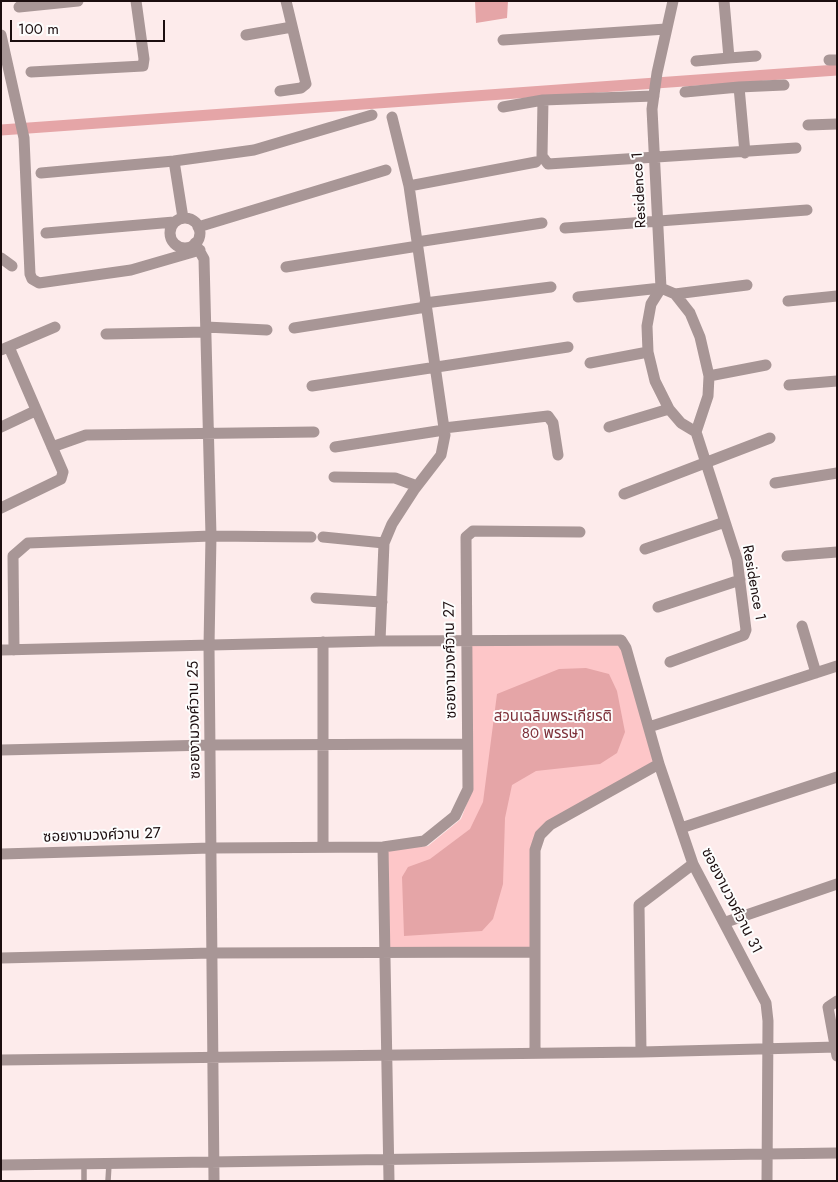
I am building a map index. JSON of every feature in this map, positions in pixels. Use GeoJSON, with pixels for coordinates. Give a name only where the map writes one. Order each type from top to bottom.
{"type":"FeatureCollection","features":[{"type":"Feature","properties":{"kind":"street"},"geometry":{"type":"LineString","coordinates":[[19,7],[78,1]]}},
{"type":"Feature","properties":{"kind":"street"},"geometry":{"type":"LineString","coordinates":[[31,72],[143,66],[144,59],[136,1]]}},
{"type":"Feature","properties":{"kind":"street"},"geometry":{"type":"LineString","coordinates":[[280,91],[301,88],[306,84],[286,1]]}},
{"type":"Feature","properties":{"kind":"street"},"geometry":{"type":"LineString","coordinates":[[503,40],[666,29],[673,1]]}},
{"type":"Feature","properties":{"kind":"street"},"geometry":{"type":"LineString","coordinates":[[724,1],[729,58]]}},
{"type":"Feature","properties":{"kind":"street"},"geometry":{"type":"LineString","coordinates":[[246,35],[292,27]]}},
{"type":"Feature","properties":{"kind":"street","name":"Residence 1"},"geometry":{"type":"LineString","coordinates":[[661,288],[656,221],[654,94],[666,29]]}},
{"type":"Feature","properties":{"kind":"street"},"geometry":{"type":"LineString","coordinates":[[1,35],[23,133],[30,274],[32,280],[39,283],[131,270],[200,250]]}},
{"type":"Feature","properties":{"kind":"street"},"geometry":{"type":"LineString","coordinates":[[696,61],[756,56]]}},
{"type":"Feature","properties":{"kind":"street"},"geometry":{"type":"LineString","coordinates":[[685,92],[784,85]]}},
{"type":"Feature","properties":{"kind":"street"},"geometry":{"type":"LineString","coordinates":[[739,87],[746,153]]}},
{"type":"Feature","properties":{"kind":"street"},"geometry":{"type":"LineString","coordinates":[[503,107],[543,100],[654,94]]}},
{"type":"Feature","properties":{"kind":"street"},"geometry":{"type":"LineString","coordinates":[[543,100],[542,156],[548,164],[654,156],[746,153],[796,148]]}},
{"type":"Feature","properties":{"kind":"street"},"geometry":{"type":"LineString","coordinates":[[41,173],[174,161],[254,150],[372,115]]}},
{"type":"Feature","properties":{"kind":"street"},"geometry":{"type":"LineString","coordinates":[[380,640],[384,543],[392,524],[418,486],[442,456],[444,429],[409,186],[392,117]]}},
{"type":"Feature","properties":{"kind":"street"},"geometry":{"type":"LineString","coordinates":[[808,125],[837,124]]}},
{"type":"Feature","properties":{"kind":"street"},"geometry":{"type":"LineString","coordinates":[[174,161],[178,220],[170,235],[174,243],[182,248],[200,250]]}},
{"type":"Feature","properties":{"kind":"street"},"geometry":{"type":"LineString","coordinates":[[409,186],[536,162]]}},
{"type":"Feature","properties":{"kind":"street"},"geometry":{"type":"LineString","coordinates":[[198,227],[386,170]]}},
{"type":"Feature","properties":{"kind":"street"},"geometry":{"type":"LineString","coordinates":[[565,228],[807,210]]}},
{"type":"Feature","properties":{"kind":"street"},"geometry":{"type":"LineString","coordinates":[[46,233],[192,220],[198,227],[200,250]]}},
{"type":"Feature","properties":{"kind":"street"},"geometry":{"type":"LineString","coordinates":[[286,267],[542,223]]}},
{"type":"Feature","properties":{"kind":"street","name":"ซอยงามวงศ์วาน 25"},"geometry":{"type":"LineString","coordinates":[[200,250],[206,330],[210,536],[209,646],[214,1181]]}},
{"type":"Feature","properties":{"kind":"street"},"geometry":{"type":"LineString","coordinates":[[1,258],[12,266]]}},
{"type":"Feature","properties":{"kind":"street"},"geometry":{"type":"LineString","coordinates":[[675,294],[747,284]]}},
{"type":"Feature","properties":{"kind":"street"},"geometry":{"type":"LineString","coordinates":[[294,328],[426,305],[551,287]]}},
{"type":"Feature","properties":{"kind":"street"},"geometry":{"type":"LineString","coordinates":[[578,297],[661,288],[675,294],[690,313],[700,337],[709,376],[708,396],[696,432],[681,423],[669,409],[655,381],[648,352],[647,326],[651,304],[661,288]]}},
{"type":"Feature","properties":{"kind":"street"},"geometry":{"type":"LineString","coordinates":[[788,301],[837,296]]}},
{"type":"Feature","properties":{"kind":"street"},"geometry":{"type":"LineString","coordinates":[[1,508],[61,479],[63,472],[5,348],[55,327]]}},
{"type":"Feature","properties":{"kind":"street"},"geometry":{"type":"LineString","coordinates":[[106,334],[206,330],[267,330]]}},
{"type":"Feature","properties":{"kind":"street"},"geometry":{"type":"LineString","coordinates":[[312,386],[568,347]]}},
{"type":"Feature","properties":{"kind":"street"},"geometry":{"type":"LineString","coordinates":[[590,363],[648,352]]}},
{"type":"Feature","properties":{"kind":"street"},"geometry":{"type":"LineString","coordinates":[[709,376],[766,365]]}},
{"type":"Feature","properties":{"kind":"street"},"geometry":{"type":"LineString","coordinates":[[789,385],[837,381]]}},
{"type":"Feature","properties":{"kind":"street"},"geometry":{"type":"LineString","coordinates":[[609,427],[669,409]]}},
{"type":"Feature","properties":{"kind":"street"},"geometry":{"type":"LineString","coordinates":[[1,427],[35,411]]}},
{"type":"Feature","properties":{"kind":"street"},"geometry":{"type":"LineString","coordinates":[[335,447],[444,429],[548,416],[553,423],[558,455]]}},
{"type":"Feature","properties":{"kind":"street"},"geometry":{"type":"LineString","coordinates":[[52,447],[86,435],[314,432]]}},
{"type":"Feature","properties":{"kind":"street","name":"Residence 1"},"geometry":{"type":"LineString","coordinates":[[670,662],[744,635],[746,628],[736,559],[696,432]]}},
{"type":"Feature","properties":{"kind":"street"},"geometry":{"type":"LineString","coordinates":[[624,494],[770,438]]}},
{"type":"Feature","properties":{"kind":"street"},"geometry":{"type":"LineString","coordinates":[[775,484],[837,473]]}},
{"type":"Feature","properties":{"kind":"street"},"geometry":{"type":"LineString","coordinates":[[334,477],[395,478],[418,486]]}},
{"type":"Feature","properties":{"kind":"street"},"geometry":{"type":"LineString","coordinates":[[645,549],[725,522]]}},
{"type":"Feature","properties":{"kind":"street","name":"ซอยงามวงศ์วาน 27"},"geometry":{"type":"LineString","coordinates":[[1,854],[211,848],[383,847],[424,841],[455,816],[468,788],[466,537],[473,531],[580,532]]}},
{"type":"Feature","properties":{"kind":"street"},"geometry":{"type":"LineString","coordinates":[[14,650],[13,556],[28,542],[210,536],[310,537]]}},
{"type":"Feature","properties":{"kind":"street"},"geometry":{"type":"LineString","coordinates":[[323,537],[384,543]]}},
{"type":"Feature","properties":{"kind":"street"},"geometry":{"type":"LineString","coordinates":[[787,556],[837,552]]}},
{"type":"Feature","properties":{"kind":"street"},"geometry":{"type":"LineString","coordinates":[[658,607],[740,580]]}},
{"type":"Feature","properties":{"kind":"street"},"geometry":{"type":"LineString","coordinates":[[316,598],[382,602]]}},
{"type":"Feature","properties":{"kind":"street"},"geometry":{"type":"LineString","coordinates":[[802,626],[816,673]]}},
{"type":"Feature","properties":{"kind":"street"},"geometry":{"type":"LineString","coordinates":[[1,650],[380,640],[466,641]]}},
{"type":"Feature","properties":{"kind":"street","name":"ซอยงามวงศ์วาน 31"},"geometry":{"type":"LineString","coordinates":[[466,641],[622,640],[626,648],[659,764],[693,864],[726,922],[766,1003],[768,1022],[767,1181]]}},
{"type":"Feature","properties":{"kind":"street"},"geometry":{"type":"LineString","coordinates":[[323,642],[323,847]]}},
{"type":"Feature","properties":{"kind":"street"},"geometry":{"type":"LineString","coordinates":[[649,727],[837,666]]}},
{"type":"Feature","properties":{"kind":"street"},"geometry":{"type":"LineString","coordinates":[[1,750],[210,745],[467,744]]}},
{"type":"Feature","properties":{"kind":"street"},"geometry":{"type":"LineString","coordinates":[[536,1053],[534,850],[540,835],[550,825],[659,764]]}},
{"type":"Feature","properties":{"kind":"street"},"geometry":{"type":"LineString","coordinates":[[681,828],[837,777]]}},
{"type":"Feature","properties":{"kind":"street"},"geometry":{"type":"LineString","coordinates":[[383,847],[388,1181]]}},
{"type":"Feature","properties":{"kind":"street"},"geometry":{"type":"LineString","coordinates":[[641,1052],[640,905],[693,864]]}},
{"type":"Feature","properties":{"kind":"street"},"geometry":{"type":"LineString","coordinates":[[726,922],[837,884]]}},
{"type":"Feature","properties":{"kind":"street"},"geometry":{"type":"LineString","coordinates":[[1,958],[212,953],[385,954],[534,952]]}},
{"type":"Feature","properties":{"kind":"street"},"geometry":{"type":"LineString","coordinates":[[1,1060],[767,1050],[836,1051],[828,1007],[837,1001]]}},
{"type":"Feature","properties":{"kind":"street"},"geometry":{"type":"LineString","coordinates":[[1,1165],[837,1153]]}},
{"type":"Feature","properties":{"kind":"lane"},"geometry":{"type":"LineString","coordinates":[[84,1164],[84,1181]]}},
{"type":"Feature","properties":{"kind":"lane"},"geometry":{"type":"LineString","coordinates":[[108,1181],[109,1164]]}},
{"type":"Feature","properties":{"kind":"green space","name":"สวนเฉลิมพระเกียรติ 80 พรรษา"},"geometry":{"type":"Polygon","coordinates":[[[621,642],[655,762],[538,833],[532,950],[383,950],[382,850],[428,846],[461,819],[472,790],[470,645],[621,642]]]}},
{"type":"Feature","properties":{"kind":"shaded area"},"geometry":{"type":"Polygon","coordinates":[[[475,1],[508,1],[507,18],[476,23],[475,1]]]}},
{"type":"Feature","properties":{"kind":"shaded area"},"geometry":{"type":"Polygon","coordinates":[[[586,668],[609,674],[617,691],[625,732],[617,753],[600,764],[536,771],[512,785],[505,818],[503,884],[493,919],[482,931],[404,936],[402,877],[408,867],[430,859],[470,829],[483,802],[497,694],[559,669],[586,668]]]}},
{"type":"Feature","properties":{"kind":"waterway"},"geometry":{"type":"LineString","coordinates":[[1,130],[837,70]]}}]}
